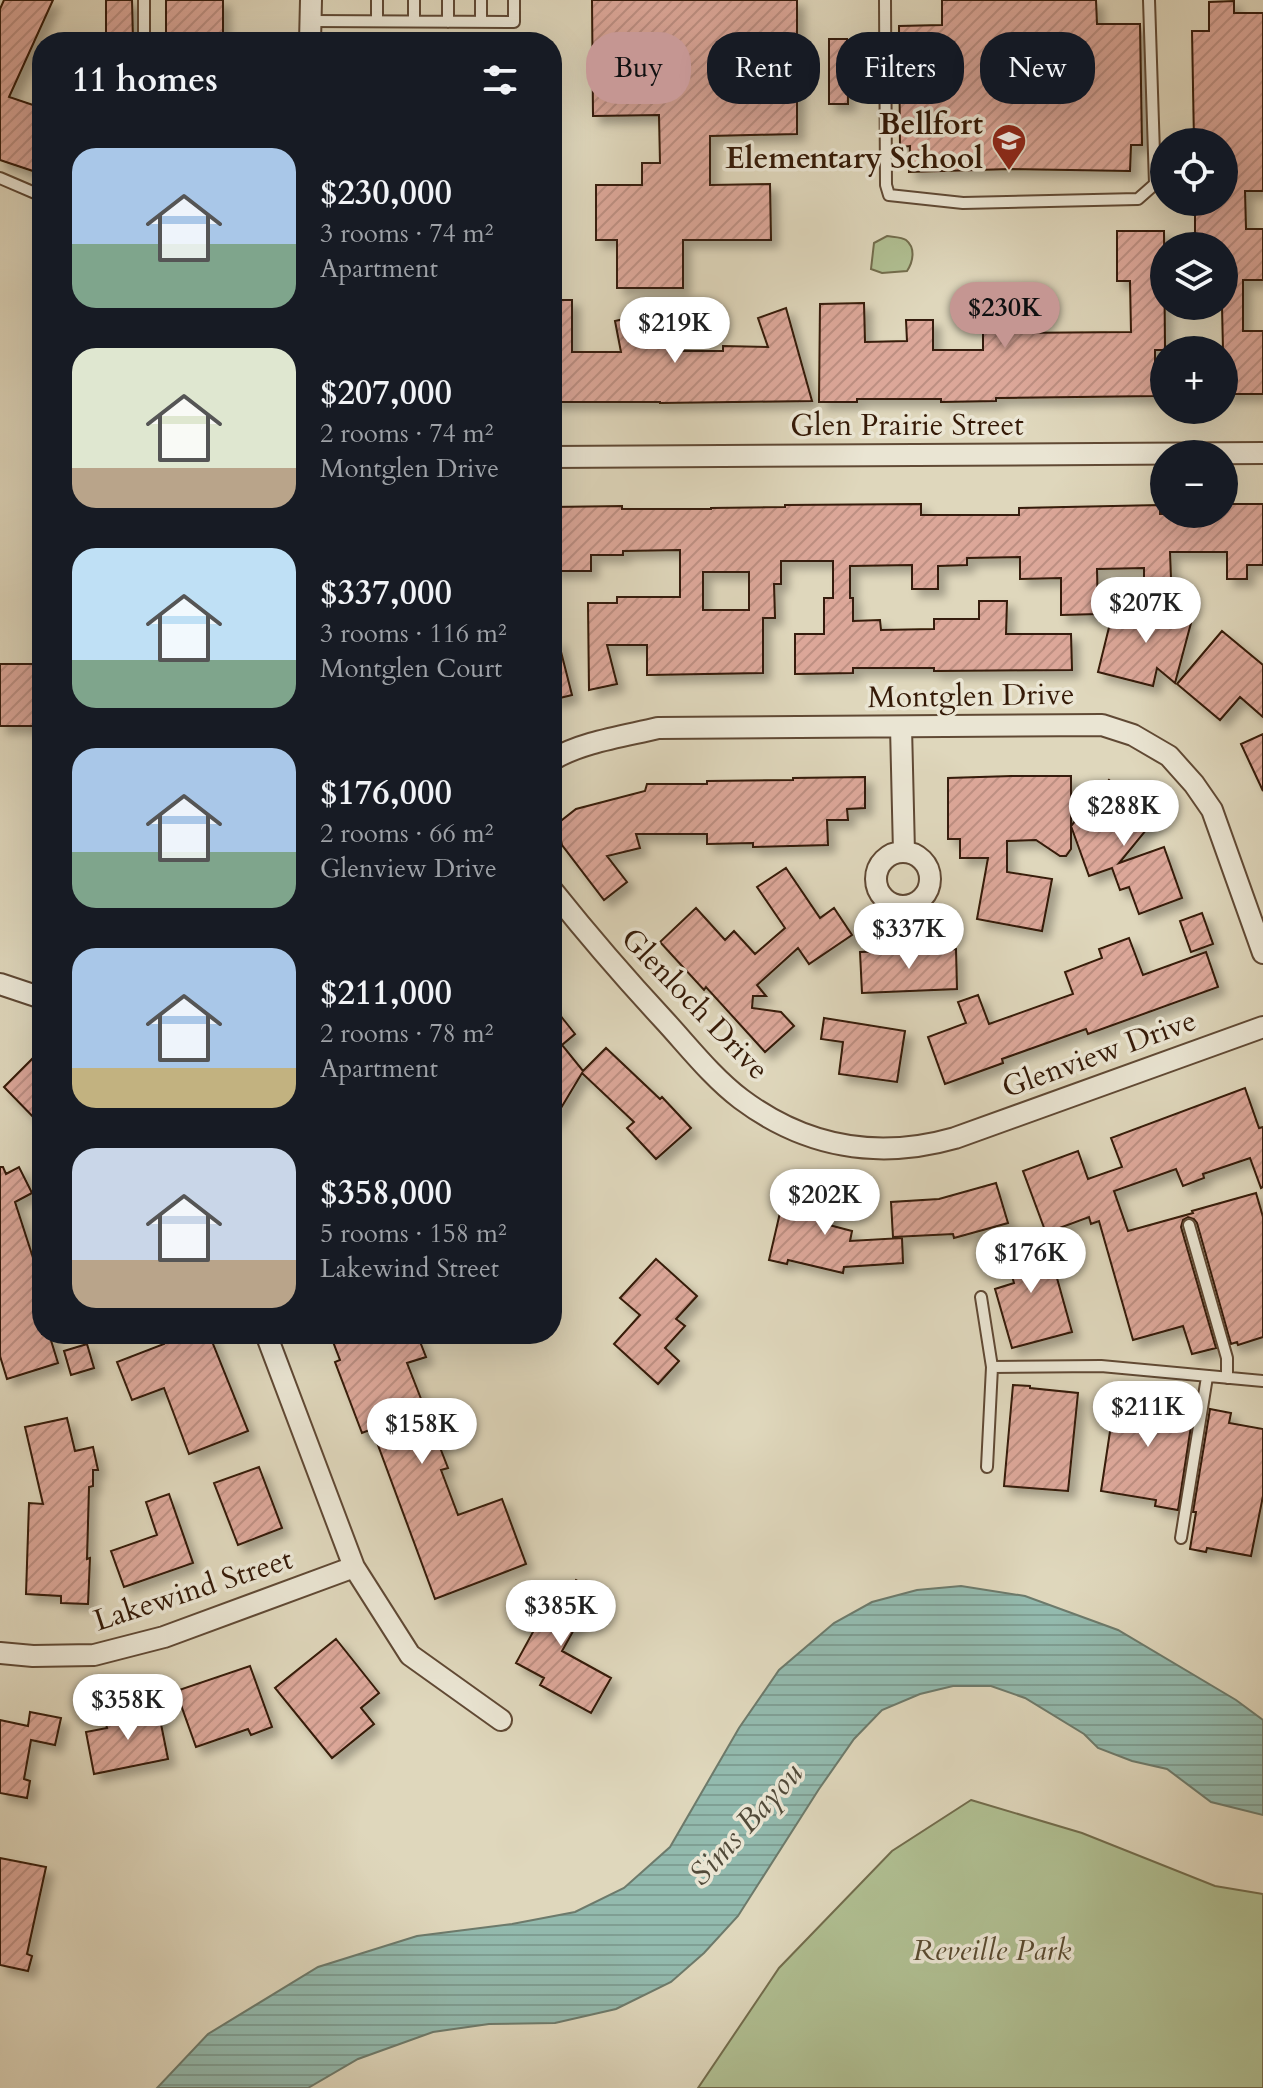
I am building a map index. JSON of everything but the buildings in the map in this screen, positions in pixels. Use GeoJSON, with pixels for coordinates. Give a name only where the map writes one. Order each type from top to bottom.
{"type":"FeatureCollection","features":[{"type":"Feature","properties":{"kind":"street"},"geometry":{"type":"LineString","coordinates":[[310,32],[311,10]]}},
{"type":"Feature","properties":{"kind":"street","name":"Glen Prairie Street"},"geometry":{"type":"LineString","coordinates":[[562,457],[1263,453]]}},
{"type":"Feature","properties":{"kind":"street","name":"Montglen Drive"},"geometry":{"type":"LineString","coordinates":[[562,754],[658,728],[1102,725],[1133,735],[1169,756],[1194,784],[1212,810],[1263,953]]}},
{"type":"Feature","properties":{"kind":"street"},"geometry":{"type":"LineString","coordinates":[[901,727],[904,852]]}},
{"type":"Feature","properties":{"kind":"street","name":"Glenloch Drive"},"geometry":{"type":"LineString","coordinates":[[562,902],[603,953],[705,1065],[740,1098],[778,1122],[809,1137],[850,1146],[889,1149],[930,1145],[955,1138]]}},
{"type":"Feature","properties":{"kind":"street"},"geometry":{"type":"LineString","coordinates":[[0,984],[32,995]]}},
{"type":"Feature","properties":{"kind":"street","name":"Glenview Drive"},"geometry":{"type":"LineString","coordinates":[[955,1138],[1263,1027]]}},
{"type":"Feature","properties":{"kind":"street"},"geometry":{"type":"LineString","coordinates":[[270,1344],[354,1567],[410,1655],[501,1720]]}},
{"type":"Feature","properties":{"kind":"street","name":"Lakewind Street"},"geometry":{"type":"LineString","coordinates":[[0,1653],[94,1655],[164,1637],[354,1567]]}},
{"type":"Feature","properties":{"kind":"lane"},"geometry":{"type":"LineString","coordinates":[[144,0],[144,32]]}},
{"type":"Feature","properties":{"kind":"lane"},"geometry":{"type":"LineString","coordinates":[[377,0],[377,21]]}},
{"type":"Feature","properties":{"kind":"lane"},"geometry":{"type":"LineString","coordinates":[[414,0],[414,21]]}},
{"type":"Feature","properties":{"kind":"lane"},"geometry":{"type":"LineString","coordinates":[[448,0],[448,22]]}},
{"type":"Feature","properties":{"kind":"lane"},"geometry":{"type":"LineString","coordinates":[[481,0],[481,22]]}},
{"type":"Feature","properties":{"kind":"lane"},"geometry":{"type":"LineString","coordinates":[[311,10],[377,21],[514,22],[514,0]]}},
{"type":"Feature","properties":{"kind":"lane"},"geometry":{"type":"LineString","coordinates":[[885,0],[886,185],[889,195],[963,203],[1138,199],[1155,184],[1149,0]]}},
{"type":"Feature","properties":{"kind":"lane"},"geometry":{"type":"LineString","coordinates":[[0,178],[32,192]]}},
{"type":"Feature","properties":{"kind":"lane"},"geometry":{"type":"LineString","coordinates":[[1189,1225],[1225,1346],[1227,1378]]}},
{"type":"Feature","properties":{"kind":"lane"},"geometry":{"type":"LineString","coordinates":[[981,1297],[992,1367],[987,1467]]}},
{"type":"Feature","properties":{"kind":"lane"},"geometry":{"type":"LineString","coordinates":[[992,1367],[1101,1366],[1263,1381]]}},
{"type":"Feature","properties":{"kind":"lane"},"geometry":{"type":"LineString","coordinates":[[1181,1538],[1207,1377]]}},
{"type":"Feature","properties":{"kind":"green space"},"geometry":{"type":"Polygon","coordinates":[[[887,236],[902,238],[909,243],[912,255],[907,271],[882,273],[871,269],[874,243],[887,236]]]}},
{"type":"Feature","properties":{"kind":"green space","name":"Reveille Park"},"geometry":{"type":"Polygon","coordinates":[[[971,1800],[1082,1833],[1215,1886],[1263,1894],[1263,2088],[698,2088],[779,1968],[892,1851],[971,1800]]]}},
{"type":"Feature","properties":{"kind":"water","name":"Sims Bayou"},"geometry":{"type":"Polygon","coordinates":[[[961,1586],[1025,1596],[1118,1630],[1236,1700],[1263,1720],[1263,1815],[1211,1802],[1167,1769],[1132,1761],[1098,1748],[1084,1734],[1025,1698],[991,1686],[953,1686],[920,1694],[882,1710],[854,1739],[738,1916],[704,1953],[671,1982],[616,2009],[555,2023],[489,2024],[433,2032],[358,2059],[308,2088],[157,2088],[208,2034],[318,1967],[417,1936],[512,1924],[575,1912],[624,1888],[670,1847],[739,1728],[779,1670],[834,1623],[872,1602],[917,1590],[961,1586]]]}},
{"type":"Feature","properties":{"kind":"place","name":"Bellfort Elementary School"},"geometry":{"type":"Point","coordinates":[1009,172]}}]}
